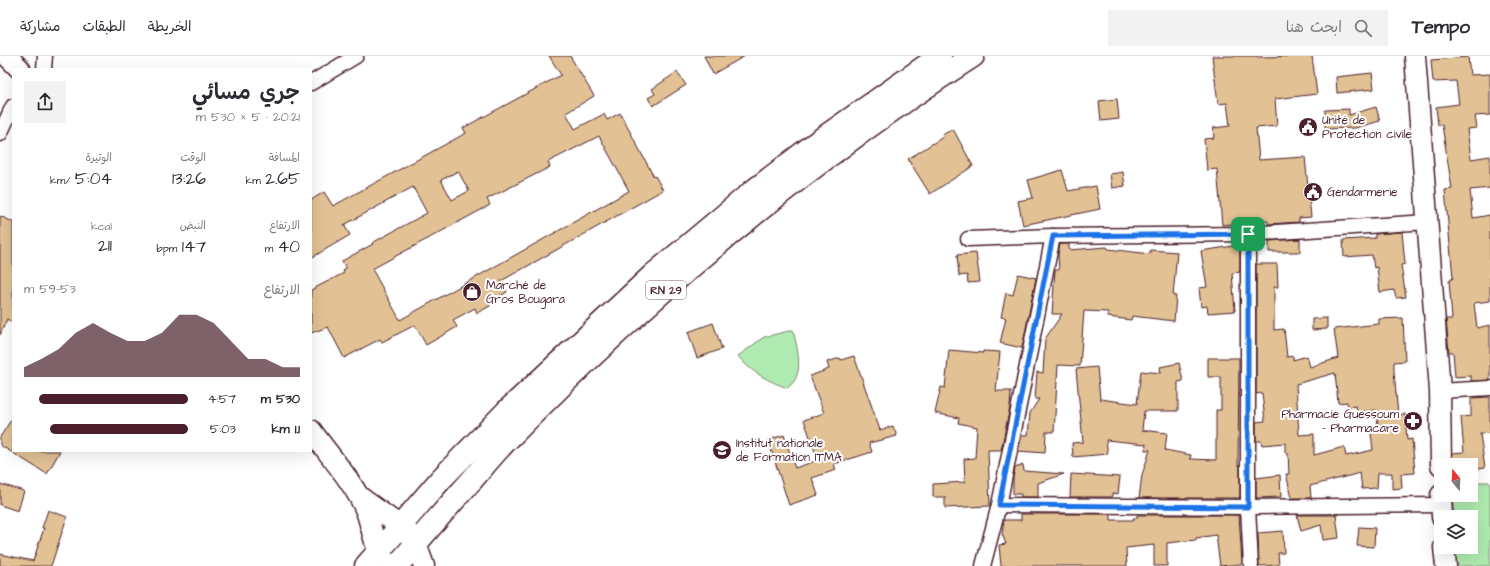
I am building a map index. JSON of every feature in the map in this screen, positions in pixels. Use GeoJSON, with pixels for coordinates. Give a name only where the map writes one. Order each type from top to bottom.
{"type":"FeatureCollection","features":[{"type":"Feature","properties":{"kind":"highway","name":"RN 29"},"geometry":{"type":"LineString","coordinates":[[378,561],[402,526],[441,479],[508,410],[652,275],[752,192],[810,147],[940,56]]}},
{"type":"Feature","properties":{"kind":"highway","name":"RN 29"},"geometry":{"type":"LineString","coordinates":[[397,566],[510,436],[595,354],[696,263],[775,198],[855,136],[973,56]]}},
{"type":"Feature","properties":{"kind":"main road"},"geometry":{"type":"LineString","coordinates":[[8,56],[19,68]]}},
{"type":"Feature","properties":{"kind":"main road"},"geometry":{"type":"LineString","coordinates":[[1415,56],[1440,391],[1441,458]]}},
{"type":"Feature","properties":{"kind":"main road"},"geometry":{"type":"LineString","coordinates":[[312,431],[359,496],[371,526],[378,561]]}},
{"type":"Feature","properties":{"kind":"main road"},"geometry":{"type":"LineString","coordinates":[[359,496],[402,526],[416,544],[424,566]]}},
{"type":"Feature","properties":{"kind":"main road"},"geometry":{"type":"LineString","coordinates":[[1445,554],[1446,566]]}},
{"type":"Feature","properties":{"kind":"street"},"geometry":{"type":"LineString","coordinates":[[44,56],[44,68]]}},
{"type":"Feature","properties":{"kind":"street"},"geometry":{"type":"LineString","coordinates":[[312,82],[356,56]]}},
{"type":"Feature","properties":{"kind":"street"},"geometry":{"type":"LineString","coordinates":[[0,134],[12,108]]}},
{"type":"Feature","properties":{"kind":"street"},"geometry":{"type":"LineString","coordinates":[[968,239],[1053,236],[1248,234],[1427,222]]}},
{"type":"Feature","properties":{"kind":"street"},"geometry":{"type":"LineString","coordinates":[[1248,234],[1248,507],[1250,566]]}},
{"type":"Feature","properties":{"kind":"street"},"geometry":{"type":"LineString","coordinates":[[983,566],[999,505],[1053,236]]}},
{"type":"Feature","properties":{"kind":"street"},"geometry":{"type":"LineString","coordinates":[[1440,391],[1490,388]]}},
{"type":"Feature","properties":{"kind":"street"},"geometry":{"type":"LineString","coordinates":[[999,505],[1248,507],[1442,506]]}},
{"type":"Feature","properties":{"kind":"green space"},"geometry":{"type":"Polygon","coordinates":[[[793,330],[799,361],[797,376],[793,383],[787,388],[760,375],[748,367],[738,356],[764,337],[793,330]]]}},
{"type":"Feature","properties":{"kind":"green space"},"geometry":{"type":"Polygon","coordinates":[[[1478,482],[1490,482],[1490,566],[1456,566],[1455,554],[1478,554],[1478,510],[1453,510],[1453,502],[1478,502],[1478,482]]]}},
{"type":"Feature","properties":{"kind":"building"},"geometry":{"type":"Polygon","coordinates":[[[549,56],[570,56],[594,96],[566,113],[575,129],[604,114],[607,120],[620,113],[654,177],[655,176],[663,190],[501,281],[507,292],[488,303],[490,306],[477,313],[475,308],[453,320],[457,327],[426,345],[415,325],[382,342],[380,339],[344,358],[328,327],[312,333],[312,289],[344,273],[343,271],[346,268],[342,261],[427,213],[413,187],[344,225],[350,235],[312,257],[312,199],[324,192],[333,206],[466,133],[463,128],[561,75],[549,56]],[[599,136],[548,162],[550,167],[487,199],[490,205],[372,269],[400,320],[629,191],[599,136]],[[458,171],[441,180],[452,200],[469,191],[458,171]]]}},
{"type":"Feature","properties":{"kind":"building"},"geometry":{"type":"Polygon","coordinates":[[[704,56],[745,56],[713,74],[704,56]]]}},
{"type":"Feature","properties":{"kind":"building"},"geometry":{"type":"Polygon","coordinates":[[[1212,56],[1312,56],[1317,94],[1275,99],[1277,126],[1256,128],[1259,160],[1305,157],[1311,217],[1299,218],[1299,222],[1268,224],[1268,221],[1222,225],[1217,169],[1207,170],[1204,139],[1214,138],[1213,128],[1230,126],[1227,103],[1218,104],[1212,56]]]}},
{"type":"Feature","properties":{"kind":"building"},"geometry":{"type":"Polygon","coordinates":[[[1468,57],[1470,75],[1490,74],[1490,115],[1475,116],[1477,128],[1467,129],[1471,159],[1490,156],[1490,188],[1470,190],[1473,218],[1490,215],[1490,301],[1474,303],[1477,328],[1490,325],[1490,380],[1471,381],[1471,376],[1455,377],[1453,352],[1449,352],[1446,319],[1452,319],[1449,281],[1453,278],[1445,190],[1452,189],[1442,125],[1438,125],[1436,107],[1459,104],[1456,81],[1433,82],[1431,60],[1468,57]]]}},
{"type":"Feature","properties":{"kind":"building"},"geometry":{"type":"Polygon","coordinates":[[[677,72],[686,85],[653,106],[648,98],[655,94],[652,89],[677,72]]]}},
{"type":"Feature","properties":{"kind":"building"},"geometry":{"type":"Polygon","coordinates":[[[1372,73],[1374,89],[1337,93],[1336,77],[1372,73]]]}},
{"type":"Feature","properties":{"kind":"building"},"geometry":{"type":"Polygon","coordinates":[[[1117,99],[1119,119],[1101,121],[1099,101],[1117,99]]]}},
{"type":"Feature","properties":{"kind":"building"},"geometry":{"type":"Polygon","coordinates":[[[1376,107],[1380,121],[1355,128],[1325,129],[1325,110],[1349,109],[1349,115],[1376,107]]]}},
{"type":"Feature","properties":{"kind":"building"},"geometry":{"type":"Polygon","coordinates":[[[953,129],[973,166],[930,194],[908,159],[953,129]]]}},
{"type":"Feature","properties":{"kind":"building"},"geometry":{"type":"Polygon","coordinates":[[[1062,170],[1068,191],[1096,186],[1100,209],[1023,225],[1018,201],[1033,198],[1028,180],[1062,170]]]}},
{"type":"Feature","properties":{"kind":"building"},"geometry":{"type":"Polygon","coordinates":[[[1123,172],[1125,186],[1112,188],[1110,174],[1123,172]]]}},
{"type":"Feature","properties":{"kind":"building"},"geometry":{"type":"Polygon","coordinates":[[[0,216],[12,222],[12,322],[7,319],[0,335],[0,216]]]}},
{"type":"Feature","properties":{"kind":"building"},"geometry":{"type":"Polygon","coordinates":[[[1402,232],[1405,264],[1401,265],[1406,297],[1396,298],[1394,290],[1380,292],[1377,267],[1374,268],[1372,255],[1344,257],[1343,240],[1375,238],[1375,234],[1402,232]]]}},
{"type":"Feature","properties":{"kind":"building"},"geometry":{"type":"Polygon","coordinates":[[[1300,239],[1300,252],[1269,252],[1269,241],[1300,239]]]}},
{"type":"Feature","properties":{"kind":"building"},"geometry":{"type":"Polygon","coordinates":[[[1060,244],[1069,244],[1069,250],[1107,247],[1108,249],[1150,254],[1150,250],[1177,252],[1173,296],[1176,296],[1174,321],[1132,316],[1131,320],[1108,317],[1108,312],[1084,311],[1080,366],[1058,365],[1054,432],[1046,432],[1045,453],[1018,451],[1022,435],[1028,435],[1030,413],[1039,399],[1035,399],[1037,372],[1043,373],[1045,339],[1062,314],[1052,314],[1055,270],[1059,270],[1058,255],[1060,244]]]}},
{"type":"Feature","properties":{"kind":"building"},"geometry":{"type":"Polygon","coordinates":[[[1240,245],[1240,272],[1232,273],[1235,311],[1208,313],[1207,306],[1201,307],[1199,288],[1207,287],[1201,251],[1240,245]]]}},
{"type":"Feature","properties":{"kind":"building"},"geometry":{"type":"Polygon","coordinates":[[[976,253],[980,282],[968,283],[967,275],[959,276],[957,255],[976,253]]]}},
{"type":"Feature","properties":{"kind":"building"},"geometry":{"type":"Polygon","coordinates":[[[1256,264],[1277,264],[1278,287],[1274,287],[1274,330],[1284,329],[1287,357],[1293,356],[1293,360],[1307,356],[1310,367],[1338,358],[1334,329],[1379,324],[1379,319],[1403,318],[1405,361],[1394,362],[1394,371],[1398,415],[1405,414],[1407,440],[1412,439],[1415,473],[1401,474],[1402,488],[1392,489],[1392,473],[1378,473],[1377,488],[1362,489],[1360,473],[1310,486],[1311,498],[1292,498],[1286,474],[1289,474],[1288,453],[1285,453],[1285,443],[1262,445],[1261,441],[1256,441],[1256,422],[1265,421],[1262,393],[1256,394],[1256,264]],[[1335,373],[1296,384],[1299,435],[1314,434],[1314,455],[1344,447],[1346,456],[1373,450],[1371,433],[1379,432],[1376,410],[1357,412],[1356,406],[1348,407],[1347,402],[1338,403],[1335,373]]]}},
{"type":"Feature","properties":{"kind":"building"},"geometry":{"type":"Polygon","coordinates":[[[1018,274],[1036,278],[1022,348],[1000,343],[1006,318],[1001,317],[1006,293],[1013,295],[1018,274]]]}},
{"type":"Feature","properties":{"kind":"building"},"geometry":{"type":"Polygon","coordinates":[[[1327,318],[1327,329],[1312,330],[1312,319],[1327,318]]]}},
{"type":"Feature","properties":{"kind":"building"},"geometry":{"type":"Polygon","coordinates":[[[713,323],[722,349],[697,358],[688,332],[713,323]]]}},
{"type":"Feature","properties":{"kind":"building"},"geometry":{"type":"Polygon","coordinates":[[[949,350],[983,353],[983,351],[1000,352],[996,391],[1011,391],[1010,407],[1001,450],[988,450],[990,506],[945,508],[945,497],[933,497],[933,484],[965,482],[964,459],[975,458],[977,427],[958,423],[959,418],[935,413],[941,387],[945,388],[949,350]]]}},
{"type":"Feature","properties":{"kind":"building"},"geometry":{"type":"Polygon","coordinates":[[[854,356],[880,430],[893,426],[897,436],[869,443],[872,452],[834,464],[836,470],[812,478],[818,495],[789,505],[768,440],[784,435],[795,468],[818,460],[804,420],[824,413],[810,376],[829,369],[827,362],[854,356]]]}},
{"type":"Feature","properties":{"kind":"building"},"geometry":{"type":"Polygon","coordinates":[[[1208,358],[1239,358],[1238,465],[1240,465],[1240,498],[1139,498],[1142,475],[1150,450],[1145,450],[1146,444],[1106,440],[1108,454],[1073,457],[1072,443],[1083,442],[1076,369],[1097,367],[1100,399],[1137,404],[1141,371],[1161,373],[1160,367],[1179,363],[1183,381],[1178,382],[1178,411],[1144,411],[1142,430],[1167,433],[1165,450],[1191,455],[1190,459],[1216,460],[1216,410],[1221,410],[1221,377],[1208,377],[1208,358]]]}},
{"type":"Feature","properties":{"kind":"building"},"geometry":{"type":"Polygon","coordinates":[[[1490,397],[1490,433],[1480,434],[1485,468],[1478,469],[1478,458],[1452,458],[1452,453],[1464,452],[1461,417],[1471,416],[1471,398],[1490,397]]]}},
{"type":"Feature","properties":{"kind":"building"},"geometry":{"type":"Polygon","coordinates":[[[12,419],[12,452],[59,452],[47,474],[0,445],[0,437],[12,419]]]}},
{"type":"Feature","properties":{"kind":"building"},"geometry":{"type":"Polygon","coordinates":[[[1023,465],[1024,471],[1064,474],[1038,483],[1038,497],[1021,497],[1021,494],[1013,494],[1013,478],[1015,468],[1023,465]]]}},
{"type":"Feature","properties":{"kind":"building"},"geometry":{"type":"Polygon","coordinates":[[[1071,474],[1120,477],[1118,494],[1112,493],[1112,497],[1070,497],[1071,474]]]}},
{"type":"Feature","properties":{"kind":"building"},"geometry":{"type":"Polygon","coordinates":[[[1280,475],[1281,497],[1256,498],[1256,478],[1280,475]]]}},
{"type":"Feature","properties":{"kind":"building"},"geometry":{"type":"Polygon","coordinates":[[[0,484],[24,491],[18,511],[0,505],[0,484]]]}},
{"type":"Feature","properties":{"kind":"building"},"geometry":{"type":"Polygon","coordinates":[[[48,510],[67,517],[51,566],[0,566],[0,554],[33,561],[44,528],[42,528],[48,510]]]}},
{"type":"Feature","properties":{"kind":"building"},"geometry":{"type":"Polygon","coordinates":[[[1021,514],[1111,514],[1111,520],[1134,520],[1133,518],[1137,518],[1137,515],[1239,515],[1242,564],[1220,566],[1216,535],[1196,538],[1196,540],[1167,543],[1167,566],[1154,566],[1154,545],[1126,548],[1127,566],[1001,566],[999,545],[1006,544],[1002,534],[1004,520],[1021,520],[1021,514]]]}},
{"type":"Feature","properties":{"kind":"building"},"geometry":{"type":"Polygon","coordinates":[[[1297,515],[1336,515],[1339,538],[1323,540],[1321,525],[1301,531],[1297,515]]]}},
{"type":"Feature","properties":{"kind":"building"},"geometry":{"type":"Polygon","coordinates":[[[1359,527],[1375,528],[1374,547],[1357,546],[1359,527]]]}},
{"type":"Feature","properties":{"kind":"building"},"geometry":{"type":"Polygon","coordinates":[[[1283,531],[1284,553],[1278,553],[1279,565],[1259,566],[1258,533],[1283,531]]]}},
{"type":"Feature","properties":{"kind":"place","name":"Unité de Protection civile"},"geometry":{"type":"Point","coordinates":[1308,127]}},
{"type":"Feature","properties":{"kind":"place","name":"Gendarmerie"},"geometry":{"type":"Point","coordinates":[1313,192]}},
{"type":"Feature","properties":{"kind":"place","name":"Marché de Gros Bougara"},"geometry":{"type":"Point","coordinates":[472,292]}},
{"type":"Feature","properties":{"kind":"place","name":"Pharmacie Guessoum - Pharmacare"},"geometry":{"type":"Point","coordinates":[1413,421]}},
{"type":"Feature","properties":{"kind":"place","name":"Institut nationale de Formation ITMA"},"geometry":{"type":"Point","coordinates":[722,450]}},
{"type":"Feature","properties":{"kind":"route"},"geometry":{"type":"LineString","coordinates":[[1248,234],[1248,507],[999,505],[1053,236],[1248,234]]}}]}
